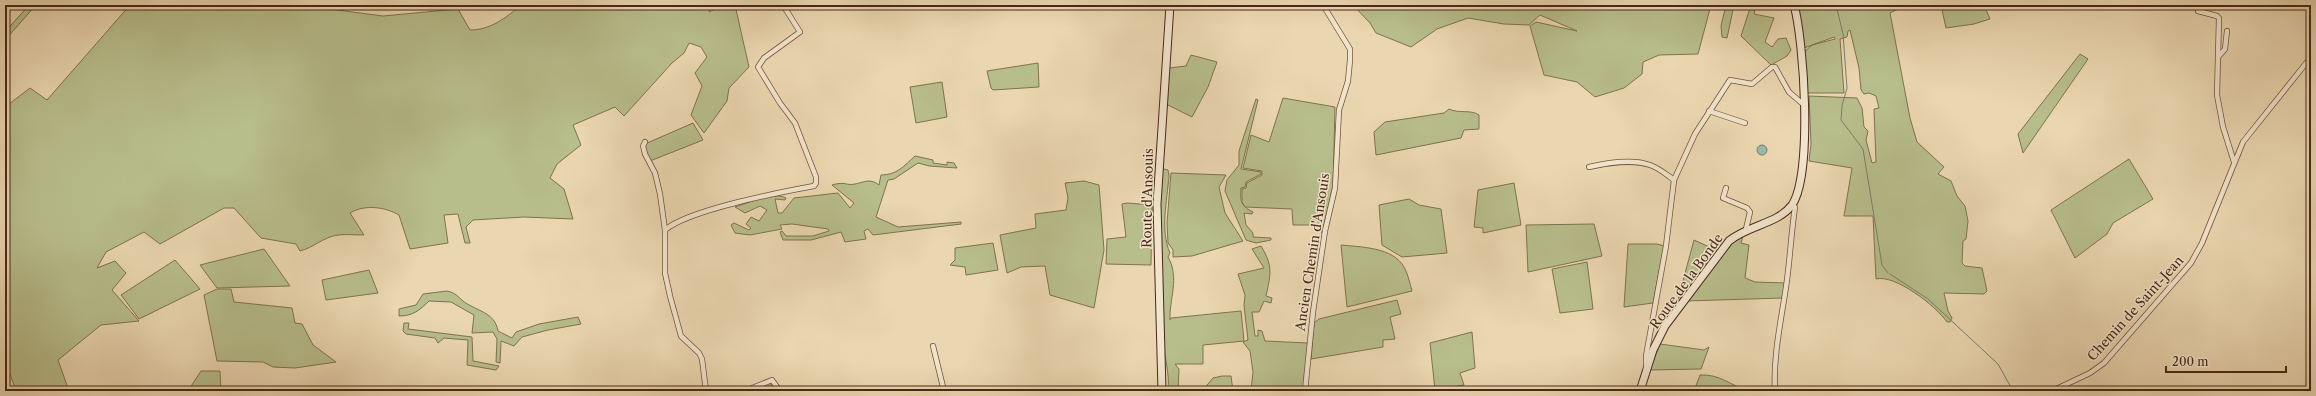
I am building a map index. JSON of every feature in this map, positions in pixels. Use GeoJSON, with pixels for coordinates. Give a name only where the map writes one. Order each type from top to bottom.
{"type":"FeatureCollection","features":[{"type":"Feature","properties":{"kind":"main road","name":"Route d'Ansouis"},"geometry":{"type":"LineString","coordinates":[[1162,391],[1157,204],[1170,5]]}},
{"type":"Feature","properties":{"kind":"main road"},"geometry":{"type":"LineString","coordinates":[[1789,208],[1799,185],[1805,144],[1804,105],[1798,27],[1794,5]]}},
{"type":"Feature","properties":{"kind":"main road","name":"Route de la Bonde"},"geometry":{"type":"LineString","coordinates":[[1640,391],[1658,338],[1673,315],[1729,241],[1746,229],[1777,218],[1789,208]]}},
{"type":"Feature","properties":{"kind":"street"},"geometry":{"type":"LineString","coordinates":[[665,230],[670,225],[693,216],[773,194],[814,186],[816,183],[816,177],[795,123],[780,103],[758,67],[764,58],[800,32],[783,5]]}},
{"type":"Feature","properties":{"kind":"street","name":"Ancien Chemin d'Ansouis"},"geometry":{"type":"LineString","coordinates":[[1305,391],[1313,312],[1324,231],[1335,188],[1339,110],[1348,81],[1350,60],[1350,49],[1323,5]]}},
{"type":"Feature","properties":{"kind":"street"},"geometry":{"type":"LineString","coordinates":[[2198,11],[2220,18],[2217,81],[2219,110],[2234,162]]}},
{"type":"Feature","properties":{"kind":"street"},"geometry":{"type":"LineString","coordinates":[[2219,56],[2225,49],[2227,31]]}},
{"type":"Feature","properties":{"kind":"street","name":"Chemin de Saint-Jean"},"geometry":{"type":"LineString","coordinates":[[2052,391],[2090,373],[2104,363],[2184,274],[2201,247],[2243,142],[2311,57]]}},
{"type":"Feature","properties":{"kind":"street"},"geometry":{"type":"LineString","coordinates":[[1646,370],[1646,356],[1667,244],[1674,180],[1695,134],[1730,80],[1752,84],[1772,67],[1775,67],[1788,92],[1804,105]]}},
{"type":"Feature","properties":{"kind":"street"},"geometry":{"type":"LineString","coordinates":[[1709,111],[1745,123]]}},
{"type":"Feature","properties":{"kind":"street"},"geometry":{"type":"LineString","coordinates":[[645,142],[643,146],[644,154],[657,181],[665,230],[665,273],[670,296],[681,336],[700,353],[706,391]]}},
{"type":"Feature","properties":{"kind":"street"},"geometry":{"type":"LineString","coordinates":[[1589,167],[1642,163],[1651,165],[1674,180]]}},
{"type":"Feature","properties":{"kind":"street"},"geometry":{"type":"LineString","coordinates":[[1726,188],[1723,198],[1747,208],[1750,212],[1746,229]]}},
{"type":"Feature","properties":{"kind":"street"},"geometry":{"type":"LineString","coordinates":[[1775,391],[1774,371],[1795,207],[1789,208]]}},
{"type":"Feature","properties":{"kind":"street"},"geometry":{"type":"LineString","coordinates":[[1789,208],[1794,212]]}},
{"type":"Feature","properties":{"kind":"street"},"geometry":{"type":"LineString","coordinates":[[933,346],[944,391]]}},
{"type":"Feature","properties":{"kind":"street"},"geometry":{"type":"LineString","coordinates":[[745,391],[772,380],[780,391]]}},
{"type":"Feature","properties":{"kind":"green space"},"geometry":{"type":"Polygon","coordinates":[[[29,5],[36,5],[5,40],[5,32],[29,5]]]}},
{"type":"Feature","properties":{"kind":"green space"},"geometry":{"type":"Polygon","coordinates":[[[130,5],[323,5],[322,8],[383,16],[458,9],[470,30],[491,26],[504,19],[521,5],[712,5],[709,12],[723,5],[735,5],[749,67],[729,88],[727,101],[704,133],[691,115],[702,86],[695,73],[707,57],[701,47],[689,43],[684,53],[672,63],[624,116],[615,107],[573,125],[581,145],[557,164],[550,178],[564,189],[573,219],[524,217],[473,220],[466,227],[470,243],[465,243],[458,214],[444,215],[448,243],[410,249],[399,215],[381,208],[362,208],[350,213],[364,235],[333,236],[300,251],[296,244],[261,238],[234,208],[224,208],[160,244],[144,232],[106,252],[97,268],[115,261],[126,273],[112,290],[139,321],[101,325],[58,360],[69,391],[16,391],[5,360],[5,107],[30,88],[47,100],[130,5]]]}},
{"type":"Feature","properties":{"kind":"green space"},"geometry":{"type":"Polygon","coordinates":[[[1353,5],[1711,5],[1698,54],[1659,55],[1643,62],[1642,74],[1624,88],[1595,97],[1577,82],[1544,75],[1530,26],[1536,22],[1577,31],[1540,15],[1529,25],[1504,24],[1468,18],[1437,29],[1411,47],[1376,33],[1370,23],[1353,5]]]}},
{"type":"Feature","properties":{"kind":"green space"},"geometry":{"type":"Polygon","coordinates":[[[1726,5],[1734,5],[1727,38],[1722,37],[1721,26],[1726,5]]]}},
{"type":"Feature","properties":{"kind":"green space"},"geometry":{"type":"Polygon","coordinates":[[[1751,5],[1756,5],[1754,14],[1774,18],[1765,42],[1772,47],[1778,39],[1786,38],[1791,50],[1787,56],[1771,65],[1741,36],[1751,5]]]}},
{"type":"Feature","properties":{"kind":"green space"},"geometry":{"type":"Polygon","coordinates":[[[1798,5],[1906,5],[1890,13],[1910,118],[1917,142],[1944,167],[1938,174],[1951,181],[1957,196],[1965,206],[1968,221],[1966,239],[1963,241],[1962,263],[1965,266],[1982,268],[1987,291],[1984,294],[1944,293],[1948,311],[1952,318],[1950,322],[1947,322],[1942,315],[1925,300],[1904,286],[1894,281],[1876,279],[1873,216],[1844,216],[1852,168],[1809,161],[1811,144],[1809,96],[1857,98],[1862,108],[1864,127],[1868,131],[1866,140],[1872,163],[1876,162],[1874,109],[1879,108],[1876,96],[1869,93],[1864,94],[1861,90],[1859,68],[1850,30],[1848,31],[1847,37],[1840,39],[1844,93],[1807,93],[1803,53],[1812,45],[1804,48],[1798,5]],[[1834,37],[1813,45],[1835,39],[1834,37]]]}},
{"type":"Feature","properties":{"kind":"green space"},"geometry":{"type":"Polygon","coordinates":[[[1941,5],[1984,5],[1990,19],[1974,24],[1946,28],[1941,5]]]}},
{"type":"Feature","properties":{"kind":"green space"},"geometry":{"type":"Polygon","coordinates":[[[2080,54],[2088,59],[2023,153],[2018,134],[2080,54]]]}},
{"type":"Feature","properties":{"kind":"green space"},"geometry":{"type":"Polygon","coordinates":[[[1191,55],[1217,62],[1208,87],[1192,117],[1166,104],[1169,68],[1186,66],[1191,55]]]}},
{"type":"Feature","properties":{"kind":"green space"},"geometry":{"type":"Polygon","coordinates":[[[1038,63],[1039,87],[993,90],[991,88],[987,71],[1038,63]]]}},
{"type":"Feature","properties":{"kind":"green space"},"geometry":{"type":"Polygon","coordinates":[[[942,82],[947,117],[916,123],[910,87],[942,82]]]}},
{"type":"Feature","properties":{"kind":"green space"},"geometry":{"type":"Polygon","coordinates":[[[1283,98],[1335,107],[1333,186],[1322,233],[1319,225],[1293,225],[1292,209],[1245,207],[1242,202],[1242,189],[1246,188],[1247,183],[1262,175],[1262,171],[1243,168],[1251,135],[1269,142],[1283,98]]]}},
{"type":"Feature","properties":{"kind":"green space"},"geometry":{"type":"Polygon","coordinates":[[[1256,99],[1258,100],[1241,169],[1261,172],[1261,174],[1246,182],[1245,187],[1241,188],[1241,200],[1246,208],[1253,212],[1252,214],[1244,213],[1246,225],[1253,233],[1253,237],[1271,238],[1271,240],[1256,243],[1246,240],[1225,191],[1227,180],[1239,165],[1239,151],[1256,99]]]}},
{"type":"Feature","properties":{"kind":"green space"},"geometry":{"type":"Polygon","coordinates":[[[1449,109],[1472,112],[1479,115],[1479,129],[1464,130],[1461,138],[1376,155],[1374,132],[1385,122],[1444,113],[1449,109]]]}},
{"type":"Feature","properties":{"kind":"green space"},"geometry":{"type":"Polygon","coordinates":[[[693,123],[703,140],[650,161],[644,147],[645,144],[693,123]]]}},
{"type":"Feature","properties":{"kind":"green space"},"geometry":{"type":"Polygon","coordinates":[[[915,156],[933,160],[933,163],[947,165],[947,162],[954,163],[957,168],[929,166],[918,163],[894,179],[888,180],[876,217],[898,227],[961,222],[961,224],[873,235],[868,229],[864,231],[866,239],[845,242],[841,232],[811,240],[783,240],[780,232],[782,231],[786,236],[813,236],[829,231],[828,229],[792,224],[780,225],[782,229],[750,235],[735,233],[731,225],[734,223],[749,230],[751,228],[746,224],[751,217],[759,221],[767,210],[760,206],[745,213],[735,207],[775,196],[786,198],[785,200],[775,199],[778,213],[782,213],[794,198],[838,193],[850,208],[854,203],[832,185],[870,181],[879,185],[881,175],[896,172],[915,156]]]}},
{"type":"Feature","properties":{"kind":"green space"},"geometry":{"type":"Polygon","coordinates":[[[2129,159],[2153,199],[2113,223],[2107,234],[2075,258],[2051,210],[2129,159]]]}},
{"type":"Feature","properties":{"kind":"green space"},"geometry":{"type":"Polygon","coordinates":[[[1161,170],[1168,170],[1169,176],[1165,235],[1170,253],[1168,257],[1174,281],[1170,320],[1171,318],[1241,311],[1244,341],[1203,345],[1203,364],[1175,364],[1179,369],[1178,389],[1188,391],[1168,391],[1168,378],[1163,339],[1160,255],[1161,170]]]}},
{"type":"Feature","properties":{"kind":"green space"},"geometry":{"type":"Polygon","coordinates":[[[1171,173],[1226,175],[1219,187],[1225,213],[1243,241],[1192,256],[1173,257],[1173,250],[1168,243],[1167,223],[1171,173]]]}},
{"type":"Feature","properties":{"kind":"green space"},"geometry":{"type":"Polygon","coordinates":[[[1084,181],[1099,185],[1104,250],[1094,308],[1050,295],[1045,266],[1021,267],[1007,273],[1000,235],[1036,228],[1035,214],[1066,210],[1068,198],[1065,183],[1084,181]]]}},
{"type":"Feature","properties":{"kind":"green space"},"geometry":{"type":"Polygon","coordinates":[[[1514,183],[1521,225],[1483,233],[1483,228],[1474,227],[1478,190],[1514,183]]]}},
{"type":"Feature","properties":{"kind":"green space"},"geometry":{"type":"Polygon","coordinates":[[[1409,199],[1419,205],[1441,209],[1447,253],[1402,257],[1382,245],[1379,205],[1409,199]]]}},
{"type":"Feature","properties":{"kind":"green space"},"geometry":{"type":"Polygon","coordinates":[[[1122,204],[1152,205],[1151,265],[1106,264],[1107,239],[1126,237],[1122,204]]]}},
{"type":"Feature","properties":{"kind":"green space"},"geometry":{"type":"Polygon","coordinates":[[[1594,224],[1602,256],[1528,272],[1526,225],[1594,224]]]}},
{"type":"Feature","properties":{"kind":"green space"},"geometry":{"type":"Polygon","coordinates":[[[1744,232],[1741,243],[1749,245],[1745,278],[1755,282],[1785,283],[1782,298],[1686,301],[1731,241],[1744,232]]]}},
{"type":"Feature","properties":{"kind":"green space"},"geometry":{"type":"Polygon","coordinates":[[[1694,240],[1718,251],[1677,303],[1694,240]]]}},
{"type":"Feature","properties":{"kind":"green space"},"geometry":{"type":"Polygon","coordinates":[[[993,243],[998,270],[966,275],[965,267],[950,265],[955,260],[955,248],[993,243]]]}},
{"type":"Feature","properties":{"kind":"green space"},"geometry":{"type":"Polygon","coordinates":[[[1628,244],[1657,244],[1664,246],[1653,303],[1624,307],[1628,244]]]}},
{"type":"Feature","properties":{"kind":"green space"},"geometry":{"type":"Polygon","coordinates":[[[1341,245],[1376,249],[1392,255],[1399,260],[1404,267],[1412,291],[1347,307],[1341,245]]]}},
{"type":"Feature","properties":{"kind":"green space"},"geometry":{"type":"Polygon","coordinates":[[[1261,246],[1268,259],[1270,270],[1266,296],[1272,298],[1271,303],[1264,301],[1259,312],[1252,312],[1255,336],[1258,336],[1258,330],[1262,331],[1265,341],[1308,343],[1303,391],[1251,391],[1253,372],[1250,351],[1243,342],[1248,340],[1244,305],[1245,295],[1238,274],[1264,268],[1252,249],[1261,246]]]}},
{"type":"Feature","properties":{"kind":"green space"},"geometry":{"type":"Polygon","coordinates":[[[264,249],[290,286],[217,288],[200,265],[264,249]]]}},
{"type":"Feature","properties":{"kind":"green space"},"geometry":{"type":"Polygon","coordinates":[[[175,260],[200,289],[139,319],[121,295],[175,260]]]}},
{"type":"Feature","properties":{"kind":"green space"},"geometry":{"type":"Polygon","coordinates":[[[1587,262],[1593,309],[1560,313],[1552,269],[1587,262]]]}},
{"type":"Feature","properties":{"kind":"green space"},"geometry":{"type":"Polygon","coordinates":[[[369,270],[378,293],[326,300],[322,280],[369,270]]]}},
{"type":"Feature","properties":{"kind":"green space"},"geometry":{"type":"Polygon","coordinates":[[[217,289],[231,289],[234,302],[292,308],[295,323],[302,324],[313,345],[336,362],[295,368],[273,367],[263,362],[217,361],[204,295],[217,289]]]}},
{"type":"Feature","properties":{"kind":"green space"},"geometry":{"type":"Polygon","coordinates":[[[447,291],[489,316],[496,325],[498,331],[512,338],[516,332],[539,324],[578,317],[581,324],[548,330],[522,337],[514,346],[501,341],[500,363],[496,362],[497,339],[493,332],[472,333],[474,315],[451,302],[429,301],[416,312],[399,316],[399,309],[416,305],[423,294],[447,291]]]}},
{"type":"Feature","properties":{"kind":"green space"},"geometry":{"type":"Polygon","coordinates":[[[1397,300],[1401,314],[1390,317],[1395,339],[1383,340],[1383,347],[1311,359],[1314,323],[1319,319],[1397,300]]]}},
{"type":"Feature","properties":{"kind":"green space"},"geometry":{"type":"Polygon","coordinates":[[[404,323],[409,323],[408,329],[472,337],[473,361],[499,366],[496,370],[467,365],[468,340],[444,338],[438,343],[435,338],[406,334],[403,331],[404,323]]]}},
{"type":"Feature","properties":{"kind":"green space"},"geometry":{"type":"Polygon","coordinates":[[[1472,332],[1475,368],[1460,373],[1464,385],[1435,390],[1430,343],[1472,332]]]}},
{"type":"Feature","properties":{"kind":"green space"},"geometry":{"type":"Polygon","coordinates":[[[1660,344],[1704,350],[1709,347],[1701,369],[1650,370],[1660,344]]]}},
{"type":"Feature","properties":{"kind":"green space"},"geometry":{"type":"Polygon","coordinates":[[[201,371],[220,371],[221,391],[188,391],[201,371]]]}},
{"type":"Feature","properties":{"kind":"green space"},"geometry":{"type":"Polygon","coordinates":[[[1700,375],[1719,378],[1748,391],[1694,391],[1700,375]]]}},
{"type":"Feature","properties":{"kind":"green space"},"geometry":{"type":"Polygon","coordinates":[[[1231,376],[1233,391],[1202,391],[1213,378],[1231,376]]]}},
{"type":"Feature","properties":{"kind":"green space"},"geometry":{"type":"Polygon","coordinates":[[[767,383],[773,385],[777,391],[749,391],[767,383]]]}},
{"type":"Feature","properties":{"kind":"shaded area"},"geometry":{"type":"Polygon","coordinates":[[[1760,145],[1764,145],[1766,146],[1766,154],[1760,155],[1757,152],[1757,148],[1760,145]]]}},
{"type":"Feature","properties":{"kind":"waterway"},"geometry":{"type":"LineString","coordinates":[[1836,5],[1843,34],[1847,88],[1842,106],[1841,120],[1863,149],[1882,265],[1888,273]]}},
{"type":"Feature","properties":{"kind":"waterway"},"geometry":{"type":"LineString","coordinates":[[1890,274],[1928,299],[1998,364],[2013,391]]}}]}
